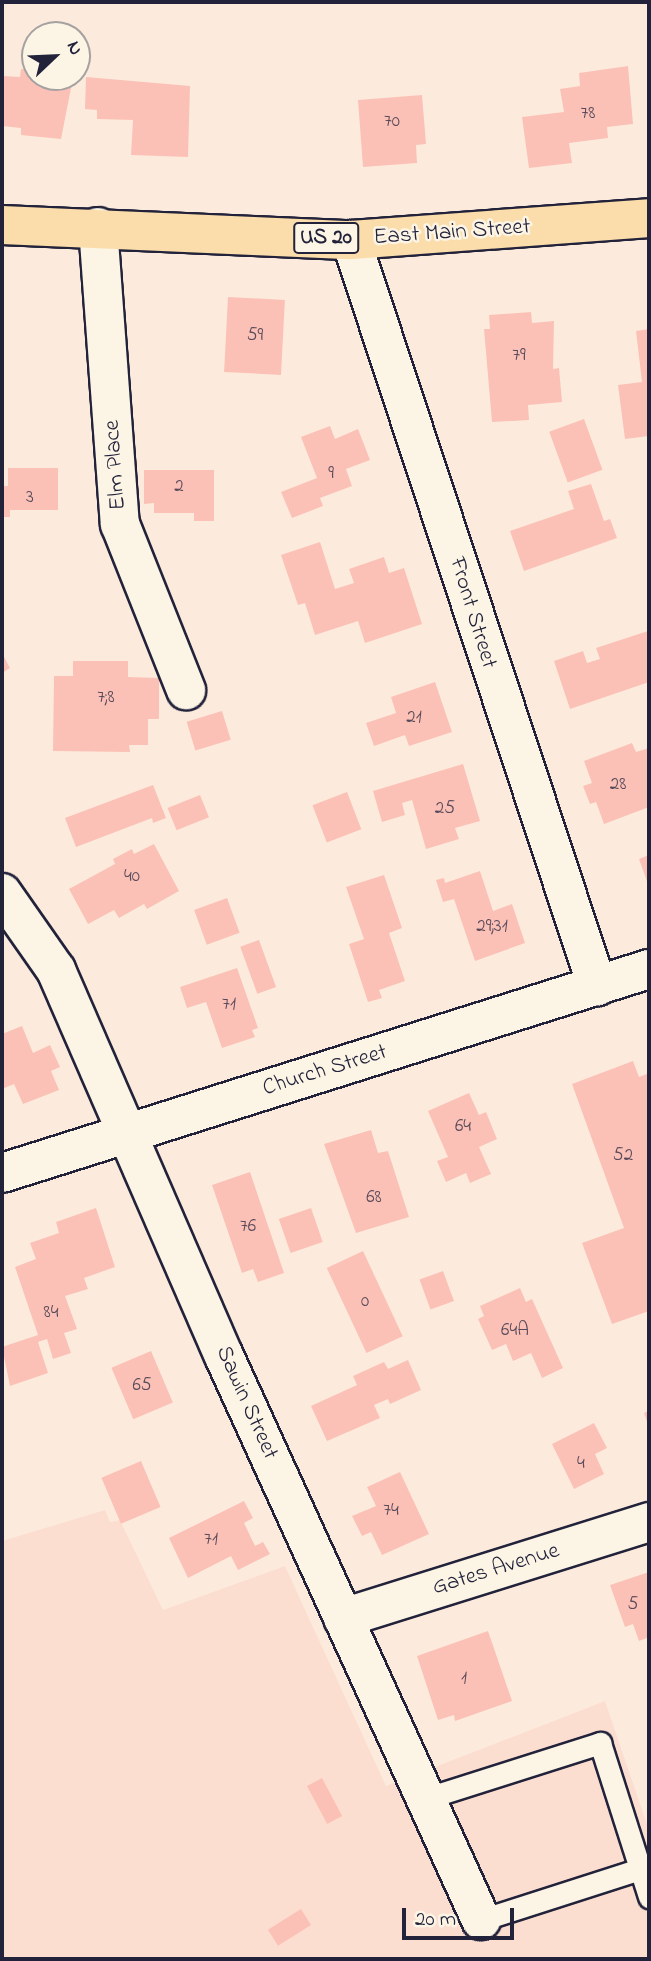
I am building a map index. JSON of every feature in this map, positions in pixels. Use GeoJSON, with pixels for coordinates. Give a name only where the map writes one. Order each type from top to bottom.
{"type":"FeatureCollection","features":[{"type":"Feature","properties":{"kind":"main road","name":"East Main Street"},"geometry":{"type":"LineString","coordinates":[[2,225],[98,227],[351,240],[649,218]]}},
{"type":"Feature","properties":{"kind":"street","name":"Elm Place"},"geometry":{"type":"LineString","coordinates":[[98,227],[120,524],[186,690]]}},
{"type":"Feature","properties":{"kind":"street","name":"Front Street"},"geometry":{"type":"LineString","coordinates":[[351,240],[597,986]]}},
{"type":"Feature","properties":{"kind":"street","name":"Sawin Street"},"geometry":{"type":"LineString","coordinates":[[2,893],[56,970],[343,1618],[481,1920]]}},
{"type":"Feature","properties":{"kind":"street","name":"Church Street"},"geometry":{"type":"LineString","coordinates":[[2,1173],[649,970]]}},
{"type":"Feature","properties":{"kind":"street","name":"Gates Avenue"},"geometry":{"type":"LineString","coordinates":[[343,1618],[649,1522]]}},
{"type":"Feature","properties":{"kind":"lane"},"geometry":{"type":"LineString","coordinates":[[427,1798],[600,1743],[649,1897]]}},
{"type":"Feature","properties":{"kind":"lane"},"geometry":{"type":"LineString","coordinates":[[481,1920],[640,1869]]}},
{"type":"Feature","properties":{"kind":"shaded area"},"geometry":{"type":"Polygon","coordinates":[[[105,1510],[110,1522],[120,1520],[163,1610],[285,1566],[386,1786],[605,1701],[649,1830],[649,1959],[2,1959],[2,1541],[105,1510]]]}},
{"type":"Feature","properties":{"kind":"building"},"geometry":{"type":"Polygon","coordinates":[[[628,66],[633,124],[607,127],[608,138],[569,143],[572,163],[529,168],[522,117],[564,112],[560,89],[580,86],[579,73],[628,66]]]}},
{"type":"Feature","properties":{"kind":"building"},"geometry":{"type":"Polygon","coordinates":[[[21,69],[21,91],[70,91],[61,139],[21,135],[21,128],[2,126],[3,76],[20,77],[21,69]]]}},
{"type":"Feature","properties":{"kind":"building"},"geometry":{"type":"Polygon","coordinates":[[[91,77],[190,86],[188,157],[131,155],[133,120],[97,119],[97,110],[85,109],[86,91],[91,91],[91,77]]]}},
{"type":"Feature","properties":{"kind":"building"},"geometry":{"type":"Polygon","coordinates":[[[422,95],[426,144],[416,145],[417,163],[363,167],[358,100],[422,95]]]}},
{"type":"Feature","properties":{"kind":"building"},"geometry":{"type":"Polygon","coordinates":[[[228,297],[285,300],[281,375],[224,372],[228,297]]]}},
{"type":"Feature","properties":{"kind":"building"},"geometry":{"type":"Polygon","coordinates":[[[531,312],[532,323],[554,321],[553,369],[559,368],[562,402],[528,405],[529,420],[492,422],[484,329],[490,329],[489,315],[531,312]]]}},
{"type":"Feature","properties":{"kind":"building"},"geometry":{"type":"Polygon","coordinates":[[[649,329],[649,436],[625,439],[618,385],[642,382],[636,331],[649,329]]]}},
{"type":"Feature","properties":{"kind":"building"},"geometry":{"type":"Polygon","coordinates":[[[584,419],[602,470],[568,482],[549,432],[584,419]]]}},
{"type":"Feature","properties":{"kind":"building"},"geometry":{"type":"Polygon","coordinates":[[[330,426],[335,439],[358,429],[370,460],[346,469],[352,486],[320,498],[323,506],[292,518],[281,492],[317,478],[301,437],[330,426]]]}},
{"type":"Feature","properties":{"kind":"building"},"geometry":{"type":"Polygon","coordinates":[[[8,468],[58,468],[58,510],[10,510],[10,517],[2,517],[2,486],[8,486],[8,468]]]}},
{"type":"Feature","properties":{"kind":"building"},"geometry":{"type":"Polygon","coordinates":[[[144,470],[214,470],[214,521],[194,521],[194,513],[154,513],[154,503],[144,504],[144,470]]]}},
{"type":"Feature","properties":{"kind":"building"},"geometry":{"type":"Polygon","coordinates":[[[591,484],[604,521],[610,519],[617,538],[524,571],[510,531],[574,509],[568,491],[591,484]]]}},
{"type":"Feature","properties":{"kind":"building"},"geometry":{"type":"Polygon","coordinates":[[[320,542],[335,589],[354,583],[349,569],[384,557],[389,573],[404,568],[422,624],[365,643],[358,621],[315,635],[305,603],[298,605],[281,555],[320,542]]]}},
{"type":"Feature","properties":{"kind":"building"},"geometry":{"type":"Polygon","coordinates":[[[648,631],[649,682],[570,709],[554,661],[583,651],[587,663],[600,659],[596,648],[648,631]]]}},
{"type":"Feature","properties":{"kind":"building"},"geometry":{"type":"Polygon","coordinates":[[[2,653],[10,668],[2,673],[2,653]]]}},
{"type":"Feature","properties":{"kind":"building"},"geometry":{"type":"Polygon","coordinates":[[[73,661],[128,661],[128,677],[159,678],[159,719],[148,719],[148,745],[129,745],[130,752],[53,751],[54,676],[73,676],[73,661]]]}},
{"type":"Feature","properties":{"kind":"building"},"geometry":{"type":"Polygon","coordinates":[[[435,682],[452,732],[409,746],[405,735],[374,746],[366,723],[396,713],[391,697],[435,682]]]}},
{"type":"Feature","properties":{"kind":"building"},"geometry":{"type":"Polygon","coordinates":[[[222,711],[231,740],[195,751],[187,722],[222,711]]]}},
{"type":"Feature","properties":{"kind":"building"},"geometry":{"type":"Polygon","coordinates":[[[632,743],[636,752],[649,748],[649,807],[604,824],[596,802],[590,804],[583,786],[592,783],[584,761],[632,743]]]}},
{"type":"Feature","properties":{"kind":"building"},"geometry":{"type":"Polygon","coordinates":[[[463,764],[480,821],[455,828],[459,839],[426,849],[412,800],[402,803],[405,815],[382,822],[373,791],[463,764]]]}},
{"type":"Feature","properties":{"kind":"building"},"geometry":{"type":"Polygon","coordinates":[[[153,785],[166,818],[153,823],[152,818],[76,847],[65,818],[153,785]]]}},
{"type":"Feature","properties":{"kind":"building"},"geometry":{"type":"Polygon","coordinates":[[[347,792],[361,829],[327,843],[312,805],[347,792]]]}},
{"type":"Feature","properties":{"kind":"building"},"geometry":{"type":"Polygon","coordinates":[[[200,795],[209,817],[177,830],[168,808],[200,795]]]}},
{"type":"Feature","properties":{"kind":"building"},"geometry":{"type":"Polygon","coordinates":[[[154,844],[179,891],[147,909],[144,904],[119,918],[114,910],[88,924],[69,889],[115,864],[113,859],[132,849],[134,854],[154,844]]]}},
{"type":"Feature","properties":{"kind":"building"},"geometry":{"type":"Polygon","coordinates":[[[649,855],[649,887],[639,859],[649,855]]]}},
{"type":"Feature","properties":{"kind":"building"},"geometry":{"type":"Polygon","coordinates":[[[480,871],[493,911],[512,904],[525,943],[475,961],[454,899],[443,902],[436,880],[444,878],[445,883],[480,871]]]}},
{"type":"Feature","properties":{"kind":"building"},"geometry":{"type":"Polygon","coordinates":[[[384,875],[402,928],[389,933],[405,981],[379,990],[382,998],[368,1002],[349,944],[364,939],[346,887],[384,875]]]}},
{"type":"Feature","properties":{"kind":"building"},"geometry":{"type":"Polygon","coordinates":[[[227,898],[240,933],[207,945],[194,910],[227,898]]]}},
{"type":"Feature","properties":{"kind":"building"},"geometry":{"type":"Polygon","coordinates":[[[259,940],[276,987],[257,994],[240,947],[259,940]]]}},
{"type":"Feature","properties":{"kind":"building"},"geometry":{"type":"Polygon","coordinates":[[[237,968],[258,1028],[252,1030],[255,1037],[222,1048],[206,1002],[187,1008],[180,987],[237,968]]]}},
{"type":"Feature","properties":{"kind":"building"},"geometry":{"type":"Polygon","coordinates":[[[22,1026],[33,1053],[50,1045],[60,1067],[51,1071],[59,1090],[23,1104],[14,1084],[2,1089],[2,1034],[22,1026]]]}},
{"type":"Feature","properties":{"kind":"building"},"geometry":{"type":"Polygon","coordinates":[[[633,1061],[639,1077],[647,1074],[649,1080],[649,1311],[612,1324],[582,1243],[624,1228],[572,1084],[633,1061]]]}},
{"type":"Feature","properties":{"kind":"building"},"geometry":{"type":"Polygon","coordinates":[[[469,1093],[479,1115],[486,1112],[497,1139],[479,1147],[491,1174],[470,1183],[466,1173],[446,1182],[437,1161],[448,1157],[428,1111],[469,1093]]]}},
{"type":"Feature","properties":{"kind":"building"},"geometry":{"type":"Polygon","coordinates":[[[371,1130],[378,1153],[388,1151],[409,1217],[356,1233],[324,1144],[371,1130]]]}},
{"type":"Feature","properties":{"kind":"building"},"geometry":{"type":"Polygon","coordinates":[[[250,1172],[284,1273],[258,1282],[253,1269],[242,1273],[212,1185],[250,1172]]]}},
{"type":"Feature","properties":{"kind":"building"},"geometry":{"type":"Polygon","coordinates":[[[96,1208],[115,1267],[84,1278],[88,1289],[65,1296],[77,1329],[64,1333],[71,1353],[53,1359],[47,1339],[38,1342],[48,1373],[10,1386],[2,1347],[38,1335],[15,1267],[36,1259],[30,1243],[59,1233],[56,1222],[96,1208]]]}},
{"type":"Feature","properties":{"kind":"building"},"geometry":{"type":"Polygon","coordinates":[[[311,1208],[323,1242],[291,1253],[279,1219],[311,1208]]]}},
{"type":"Feature","properties":{"kind":"building"},"geometry":{"type":"Polygon","coordinates":[[[363,1251],[403,1336],[366,1353],[327,1268],[363,1251]]]}},
{"type":"Feature","properties":{"kind":"building"},"geometry":{"type":"Polygon","coordinates":[[[443,1271],[454,1301],[430,1310],[420,1280],[443,1271]]]}},
{"type":"Feature","properties":{"kind":"building"},"geometry":{"type":"Polygon","coordinates":[[[520,1288],[526,1302],[532,1299],[563,1368],[542,1378],[531,1353],[513,1361],[506,1344],[492,1350],[478,1319],[484,1316],[480,1306],[520,1288]]]}},
{"type":"Feature","properties":{"kind":"building"},"geometry":{"type":"Polygon","coordinates":[[[151,1351],[173,1403],[133,1419],[111,1368],[151,1351]]]}},
{"type":"Feature","properties":{"kind":"building"},"geometry":{"type":"Polygon","coordinates":[[[408,1360],[421,1390],[390,1404],[388,1399],[374,1405],[380,1418],[327,1441],[311,1406],[357,1385],[353,1376],[384,1362],[388,1369],[408,1360]]]}},
{"type":"Feature","properties":{"kind":"building"},"geometry":{"type":"Polygon","coordinates":[[[649,1411],[649,1427],[644,1413],[649,1411]]]}},
{"type":"Feature","properties":{"kind":"building"},"geometry":{"type":"Polygon","coordinates":[[[594,1423],[607,1448],[595,1454],[604,1474],[574,1489],[552,1444],[594,1423]]]}},
{"type":"Feature","properties":{"kind":"building"},"geometry":{"type":"Polygon","coordinates":[[[141,1461],[161,1507],[121,1524],[101,1478],[141,1461]]]}},
{"type":"Feature","properties":{"kind":"building"},"geometry":{"type":"Polygon","coordinates":[[[400,1472],[429,1534],[382,1555],[371,1532],[362,1536],[352,1516],[376,1506],[367,1487],[400,1472]]]}},
{"type":"Feature","properties":{"kind":"building"},"geometry":{"type":"Polygon","coordinates":[[[244,1501],[253,1518],[244,1523],[255,1546],[263,1542],[270,1554],[238,1570],[231,1556],[188,1578],[169,1538],[244,1501]]]}},
{"type":"Feature","properties":{"kind":"building"},"geometry":{"type":"Polygon","coordinates":[[[649,1572],[649,1637],[639,1641],[633,1624],[625,1627],[610,1585],[649,1572]]]}},
{"type":"Feature","properties":{"kind":"building"},"geometry":{"type":"Polygon","coordinates":[[[488,1631],[512,1701],[455,1721],[454,1715],[438,1720],[417,1656],[488,1631]]]}},
{"type":"Feature","properties":{"kind":"building"},"geometry":{"type":"Polygon","coordinates":[[[322,1778],[342,1816],[327,1824],[307,1786],[322,1778]]]}},
{"type":"Feature","properties":{"kind":"building"},"geometry":{"type":"Polygon","coordinates":[[[301,1909],[311,1925],[278,1946],[268,1930],[301,1909]]]}}]}
